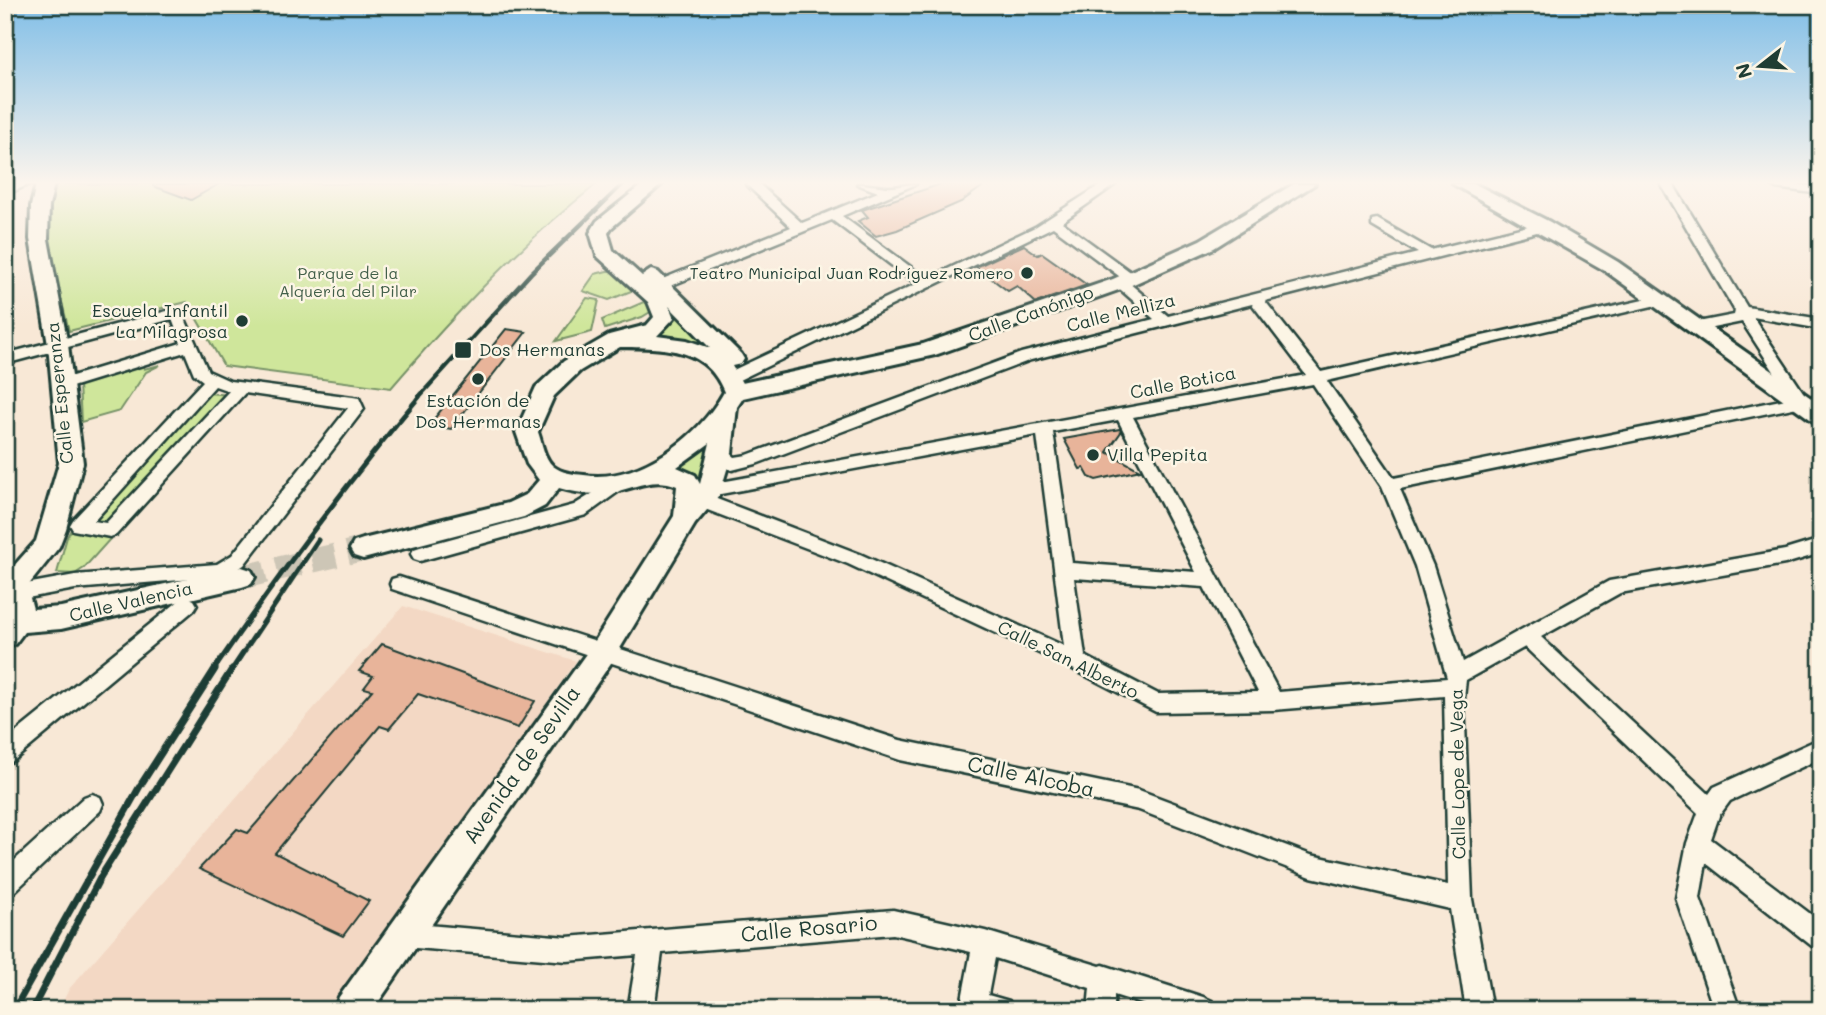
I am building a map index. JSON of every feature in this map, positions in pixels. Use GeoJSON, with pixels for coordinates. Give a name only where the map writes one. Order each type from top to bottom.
{"type":"FeatureCollection","features":[{"type":"Feature","properties":{"kind":"street","name":"Calle Esperanza"},"geometry":{"type":"LineString","coordinates":[[11,589],[46,547],[54,529],[71,463],[58,345],[39,231]]}},
{"type":"Feature","properties":{"kind":"street"},"geometry":{"type":"LineString","coordinates":[[600,231],[604,252],[657,300],[664,318],[653,330],[616,341],[572,366],[544,392],[527,432],[539,463],[553,478],[584,486],[616,485]]}},
{"type":"Feature","properties":{"kind":"street"},"geometry":{"type":"LineString","coordinates":[[420,554],[580,510],[616,485],[642,475],[678,455],[713,426],[731,388],[733,358],[606,231]]}},
{"type":"Feature","properties":{"kind":"street"},"geometry":{"type":"LineString","coordinates":[[660,285],[792,231]]}},
{"type":"Feature","properties":{"kind":"street"},"geometry":{"type":"LineString","coordinates":[[855,231],[926,285]]}},
{"type":"Feature","properties":{"kind":"street"},"geometry":{"type":"LineString","coordinates":[[731,388],[926,285],[1035,231]]}},
{"type":"Feature","properties":{"kind":"street"},"geometry":{"type":"LineString","coordinates":[[1065,231],[1125,281],[1166,321]]}},
{"type":"Feature","properties":{"kind":"street","name":"Calle Canónigo"},"geometry":{"type":"LineString","coordinates":[[731,388],[928,350],[1125,281],[1208,244],[1229,231]]}},
{"type":"Feature","properties":{"kind":"street"},"geometry":{"type":"LineString","coordinates":[[1391,231],[1430,255]]}},
{"type":"Feature","properties":{"kind":"street","name":"Calle Melliza"},"geometry":{"type":"LineString","coordinates":[[720,453],[732,464],[750,460],[1026,356],[1523,231]]}},
{"type":"Feature","properties":{"kind":"street"},"geometry":{"type":"LineString","coordinates":[[1552,231],[1661,300],[1821,416]]}},
{"type":"Feature","properties":{"kind":"street"},"geometry":{"type":"LineString","coordinates":[[1694,231],[1741,315],[1801,401]]}},
{"type":"Feature","properties":{"kind":"street","name":"Calle Lope de Vega"},"geometry":{"type":"LineString","coordinates":[[1256,299],[1317,378],[1390,485],[1424,566],[1457,681],[1454,698],[1460,899],[1479,1010]]}},
{"type":"Feature","properties":{"kind":"street","name":"Calle Botica"},"geometry":{"type":"LineString","coordinates":[[700,503],[1044,429],[1317,378],[1661,300]]}},
{"type":"Feature","properties":{"kind":"street"},"geometry":{"type":"LineString","coordinates":[[5,359],[167,315],[177,315],[202,374],[227,386],[353,402],[356,409],[238,560],[220,571],[11,589],[22,605],[12,629]]}},
{"type":"Feature","properties":{"kind":"street"},"geometry":{"type":"LineString","coordinates":[[1698,326],[1741,315],[1821,324]]}},
{"type":"Feature","properties":{"kind":"street"},"geometry":{"type":"LineString","coordinates":[[616,341],[667,342],[702,349],[731,388]]}},
{"type":"Feature","properties":{"kind":"street"},"geometry":{"type":"LineString","coordinates":[[62,385],[190,345]]}},
{"type":"Feature","properties":{"kind":"street"},"geometry":{"type":"LineString","coordinates":[[213,379],[79,525],[110,530],[241,388]]}},
{"type":"Feature","properties":{"kind":"street","name":"Avenida de Sevilla"},"geometry":{"type":"LineString","coordinates":[[352,1010],[603,652],[700,503],[720,453],[731,388]]}},
{"type":"Feature","properties":{"kind":"street"},"geometry":{"type":"LineString","coordinates":[[1390,485],[1801,401]]}},
{"type":"Feature","properties":{"kind":"street"},"geometry":{"type":"LineString","coordinates":[[1124,414],[1273,701]]}},
{"type":"Feature","properties":{"kind":"street"},"geometry":{"type":"LineString","coordinates":[[1044,429],[1076,661]]}},
{"type":"Feature","properties":{"kind":"street","name":"Avenida de Sevilla"},"geometry":{"type":"LineString","coordinates":[[642,475],[671,474],[687,481],[690,491],[700,503]]}},
{"type":"Feature","properties":{"kind":"street"},"geometry":{"type":"LineString","coordinates":[[363,549],[515,511],[536,500],[553,478]]}},
{"type":"Feature","properties":{"kind":"street","name":"Calle San Alberto"},"geometry":{"type":"LineString","coordinates":[[700,503],[854,559],[1076,661],[1156,703],[1273,701],[1457,681]]}},
{"type":"Feature","properties":{"kind":"street"},"geometry":{"type":"LineString","coordinates":[[1457,681],[1526,635],[1616,586],[1784,557],[1821,546]]}},
{"type":"Feature","properties":{"kind":"street"},"geometry":{"type":"LineString","coordinates":[[1064,570],[1211,580]]}},
{"type":"Feature","properties":{"kind":"street","name":"Calle Valencia"},"geometry":{"type":"LineString","coordinates":[[12,629],[243,577]]}},
{"type":"Feature","properties":{"kind":"street","name":"Calle Alcoba"},"geometry":{"type":"LineString","coordinates":[[399,584],[900,750],[1139,800],[1311,866],[1460,899]]}},
{"type":"Feature","properties":{"kind":"street"},"geometry":{"type":"LineString","coordinates":[[5,754],[187,605]]}},
{"type":"Feature","properties":{"kind":"street"},"geometry":{"type":"LineString","coordinates":[[1526,635],[1710,810]]}},
{"type":"Feature","properties":{"kind":"street"},"geometry":{"type":"LineString","coordinates":[[1727,1010],[1688,898],[1698,843],[1710,810],[1722,794],[1817,754]]}},
{"type":"Feature","properties":{"kind":"street"},"geometry":{"type":"LineString","coordinates":[[5,885],[92,804]]}},
{"type":"Feature","properties":{"kind":"street"},"geometry":{"type":"LineString","coordinates":[[1698,843],[1820,937]]}},
{"type":"Feature","properties":{"kind":"street","name":"Calle Rosario"},"geometry":{"type":"LineString","coordinates":[[404,935],[567,949],[894,922],[985,943],[1103,977],[1203,1010]]}},
{"type":"Feature","properties":{"kind":"street"},"geometry":{"type":"LineString","coordinates":[[641,1010],[651,942]]}},
{"type":"Feature","properties":{"kind":"street"},"geometry":{"type":"LineString","coordinates":[[985,943],[974,1007],[1000,1010]]}},
{"type":"Feature","properties":{"kind":"street"},"geometry":{"type":"LineString","coordinates":[[1101,1010],[1103,977]]}},
{"type":"Feature","properties":{"kind":"shaded area"},"geometry":{"type":"Polygon","coordinates":[[[403,606],[576,661],[334,1010],[59,1010],[69,989],[403,606]]]}},
{"type":"Feature","properties":{"kind":"green space","name":"Parque de la Alquería del Pilar"},"geometry":{"type":"Polygon","coordinates":[[[47,231],[541,231],[489,281],[391,388],[224,366],[187,302],[69,331],[47,231]]]}},
{"type":"Feature","properties":{"kind":"green space"},"geometry":{"type":"Polygon","coordinates":[[[619,271],[636,289],[609,300],[583,291],[595,274],[619,271]]]}},
{"type":"Feature","properties":{"kind":"green space"},"geometry":{"type":"Polygon","coordinates":[[[587,298],[599,300],[592,332],[556,341],[587,298]]]}},
{"type":"Feature","properties":{"kind":"green space"},"geometry":{"type":"Polygon","coordinates":[[[646,301],[652,311],[605,329],[602,320],[646,301]]]}},
{"type":"Feature","properties":{"kind":"green space"},"geometry":{"type":"Polygon","coordinates":[[[670,310],[712,343],[653,336],[672,323],[670,310]]]}},
{"type":"Feature","properties":{"kind":"green space"},"geometry":{"type":"Polygon","coordinates":[[[145,363],[144,369],[160,365],[146,372],[120,411],[81,422],[79,384],[145,363]]]}},
{"type":"Feature","properties":{"kind":"green space"},"geometry":{"type":"Polygon","coordinates":[[[205,393],[232,395],[234,401],[84,568],[75,574],[57,573],[67,537],[80,514],[205,393]]]}},
{"type":"Feature","properties":{"kind":"green space"},"geometry":{"type":"Polygon","coordinates":[[[716,441],[702,486],[697,479],[670,466],[695,456],[716,441]]]}},
{"type":"Feature","properties":{"kind":"building"},"geometry":{"type":"Polygon","coordinates":[[[870,231],[892,231],[876,236],[870,231]]]}},
{"type":"Feature","properties":{"kind":"building","name":"Teatro Municipal Juan Rodríguez Romero"},"geometry":{"type":"Polygon","coordinates":[[[1024,245],[1038,255],[1042,253],[1087,285],[1036,303],[1017,286],[1008,291],[976,267],[1024,245]]]}},
{"type":"Feature","properties":{"kind":"building","name":"Estación de Dos Hermanas"},"geometry":{"type":"Polygon","coordinates":[[[506,329],[526,332],[451,429],[429,425],[506,329]]]}},
{"type":"Feature","properties":{"kind":"building","name":"Villa Pepita"},"geometry":{"type":"Polygon","coordinates":[[[1120,429],[1121,432],[1107,452],[1140,470],[1096,480],[1089,477],[1084,468],[1080,469],[1064,439],[1120,429]]]}},
{"type":"Feature","properties":{"kind":"building"},"geometry":{"type":"Polygon","coordinates":[[[382,644],[535,701],[518,728],[418,694],[389,729],[380,726],[275,853],[369,901],[343,936],[199,869],[237,829],[248,833],[372,690],[364,688],[373,676],[359,671],[382,644]]]}},
{"type":"Feature","properties":{"kind":"tunnel"},"geometry":{"type":"LineString","coordinates":[[242,577],[363,549]]}},
{"type":"Feature","properties":{"kind":"railway"},"geometry":{"type":"LineString","coordinates":[[417,399],[531,273],[574,231]]}},
{"type":"Feature","properties":{"kind":"railway"},"geometry":{"type":"LineString","coordinates":[[213,671],[313,531],[419,397]]}},
{"type":"Feature","properties":{"kind":"railway"},"geometry":{"type":"LineString","coordinates":[[231,671],[318,540]]}},
{"type":"Feature","properties":{"kind":"railway"},"geometry":{"type":"LineString","coordinates":[[14,1010],[140,786],[215,669]]}},
{"type":"Feature","properties":{"kind":"railway"},"geometry":{"type":"LineString","coordinates":[[32,1010],[101,876],[232,669]]}},
{"type":"Feature","properties":{"kind":"place","name":"Teatro Municipal Juan Rodríguez Romero"},"geometry":{"type":"Point","coordinates":[1027,273]}},
{"type":"Feature","properties":{"kind":"place","name":"Escuela Infantil La Milagrosa"},"geometry":{"type":"Point","coordinates":[242,321]}},
{"type":"Feature","properties":{"kind":"place","name":"Dos Hermanas"},"geometry":{"type":"Point","coordinates":[463,350]}},
{"type":"Feature","properties":{"kind":"place","name":"Estación de Dos Hermanas"},"geometry":{"type":"Point","coordinates":[478,379]}},
{"type":"Feature","properties":{"kind":"place","name":"Villa Pepita"},"geometry":{"type":"Point","coordinates":[1093,455]}}]}
